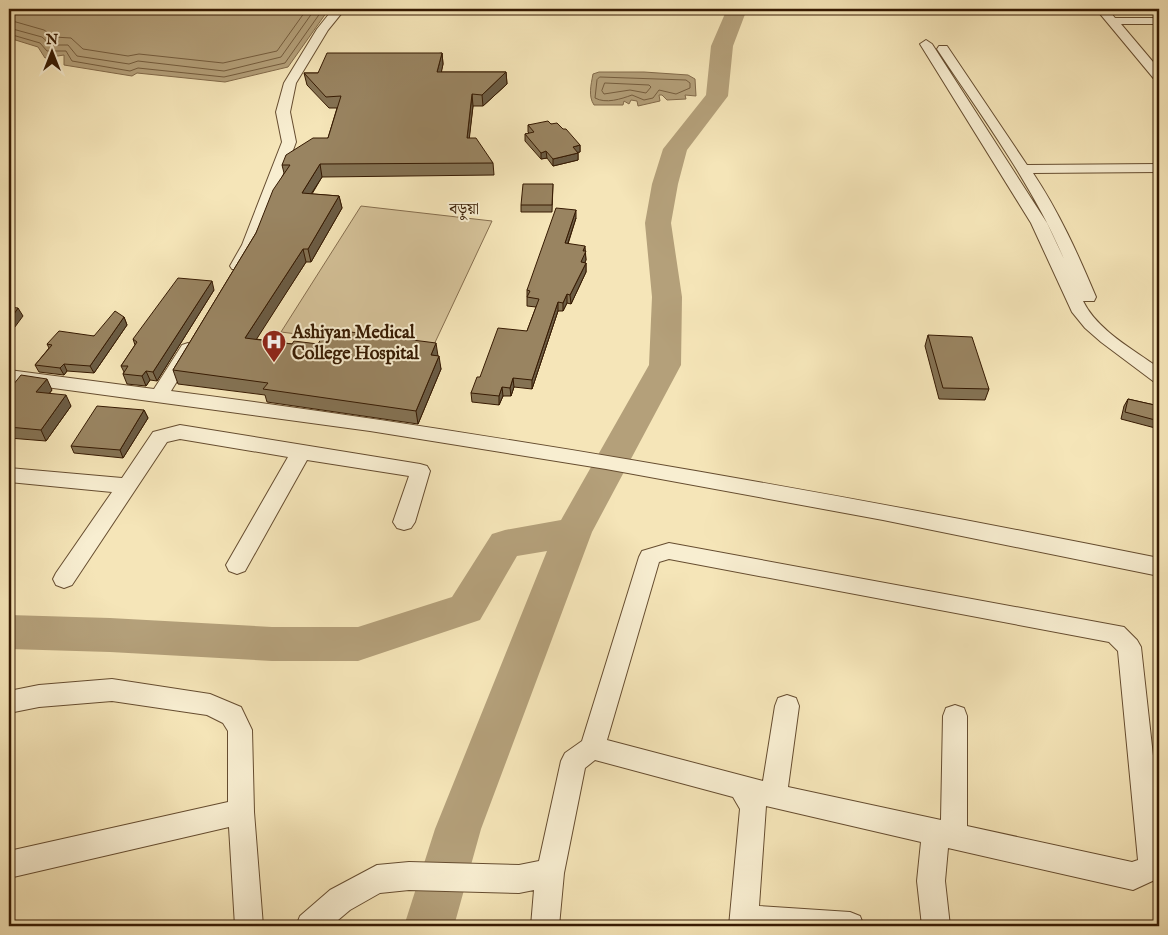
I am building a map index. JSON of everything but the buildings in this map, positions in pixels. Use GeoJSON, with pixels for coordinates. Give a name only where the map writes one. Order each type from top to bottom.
{"type":"FeatureCollection","features":[{"type":"Feature","properties":{"kind":"street"},"geometry":{"type":"LineString","coordinates":[[232,277],[250,245],[289,142],[282,112],[290,83],[323,29],[339,9]]}},
{"type":"Feature","properties":{"kind":"street"},"geometry":{"type":"LineString","coordinates":[[1102,9],[1159,77]]}},
{"type":"Feature","properties":{"kind":"street"},"geometry":{"type":"LineString","coordinates":[[1113,22],[1159,21]]}},
{"type":"Feature","properties":{"kind":"street"},"geometry":{"type":"LineString","coordinates":[[932,44],[964,78],[1052,214],[1092,306],[1102,319],[1155,367],[1107,338],[1091,324],[1078,308],[1039,223],[947,79],[932,44]]}},
{"type":"Feature","properties":{"kind":"street"},"geometry":{"type":"LineString","coordinates":[[1145,60],[1159,60]]}},
{"type":"Feature","properties":{"kind":"street"},"geometry":{"type":"LineString","coordinates":[[947,79],[964,78]]}},
{"type":"Feature","properties":{"kind":"street"},"geometry":{"type":"LineString","coordinates":[[1024,170],[1159,168]]}},
{"type":"Feature","properties":{"kind":"street"},"geometry":{"type":"LineString","coordinates":[[159,396],[194,340]]}},
{"type":"Feature","properties":{"kind":"street"},"geometry":{"type":"LineString","coordinates":[[9,376],[409,430],[752,486],[1159,567]]}},
{"type":"Feature","properties":{"kind":"street"},"geometry":{"type":"LineString","coordinates":[[64,578],[160,437],[180,432],[420,471],[404,522]]}},
{"type":"Feature","properties":{"kind":"street"},"geometry":{"type":"LineString","coordinates":[[237,565],[301,452]]}},
{"type":"Feature","properties":{"kind":"street"},"geometry":{"type":"LineString","coordinates":[[9,475],[127,486]]}},
{"type":"Feature","properties":{"kind":"street"},"geometry":{"type":"LineString","coordinates":[[545,926],[550,873],[574,761],[592,748],[650,557],[669,551],[1116,634],[1129,647],[1152,868],[1133,876],[774,796],[592,748]]}},
{"type":"Feature","properties":{"kind":"street"},"geometry":{"type":"LineString","coordinates":[[9,702],[39,696],[112,690],[210,704],[232,715],[240,730],[241,812],[249,926]]}},
{"type":"Feature","properties":{"kind":"street"},"geometry":{"type":"LineString","coordinates":[[9,712],[50,704]]}},
{"type":"Feature","properties":{"kind":"street"},"geometry":{"type":"LineString","coordinates":[[774,796],[786,706]]}},
{"type":"Feature","properties":{"kind":"street"},"geometry":{"type":"LineString","coordinates":[[936,926],[931,881],[945,833],[955,716]]}},
{"type":"Feature","properties":{"kind":"street"},"geometry":{"type":"LineString","coordinates":[[742,788],[753,807],[743,923],[850,926]]}},
{"type":"Feature","properties":{"kind":"street"},"geometry":{"type":"LineString","coordinates":[[9,865],[241,812]]}},
{"type":"Feature","properties":{"kind":"street"},"geometry":{"type":"LineString","coordinates":[[310,926],[340,900],[377,879],[409,876],[520,879],[550,873]]}},
{"type":"Feature","properties":{"kind":"shaded area"},"geometry":{"type":"Polygon","coordinates":[[[361,206],[492,221],[431,351],[281,332],[361,206]]]}},
{"type":"Feature","properties":{"kind":"water"},"geometry":{"type":"Polygon","coordinates":[[[9,9],[329,9],[288,67],[225,82],[137,73],[132,76],[64,65],[64,55],[45,58],[38,47],[9,38],[9,9]]]}},
{"type":"Feature","properties":{"kind":"water"},"geometry":{"type":"Polygon","coordinates":[[[599,72],[644,72],[688,75],[695,79],[696,96],[685,95],[686,99],[667,100],[662,95],[659,95],[660,101],[638,106],[637,101],[631,100],[629,104],[624,101],[623,105],[594,105],[592,102],[591,82],[593,74],[599,72]]]}},
{"type":"Feature","properties":{"kind":"waterway"},"geometry":{"type":"LineString","coordinates":[[573,532],[665,365],[667,297],[658,223],[665,184],[675,149],[717,96],[722,46],[737,9]]}},
{"type":"Feature","properties":{"kind":"waterway"},"geometry":{"type":"LineString","coordinates":[[9,632],[110,635],[272,644],[358,644],[466,609],[505,544],[573,532]]}},
{"type":"Feature","properties":{"kind":"waterway"},"geometry":{"type":"LineString","coordinates":[[429,926],[458,829],[573,532]]}},
{"type":"Feature","properties":{"kind":"place","name":"Ashiyan Medical College Hospital"},"geometry":{"type":"Point","coordinates":[274,363]}},
{"type":"Feature","properties":{"kind":"district","name":"বড়ুয়া"},"geometry":{"type":"Point","coordinates":[464,208]}}]}
